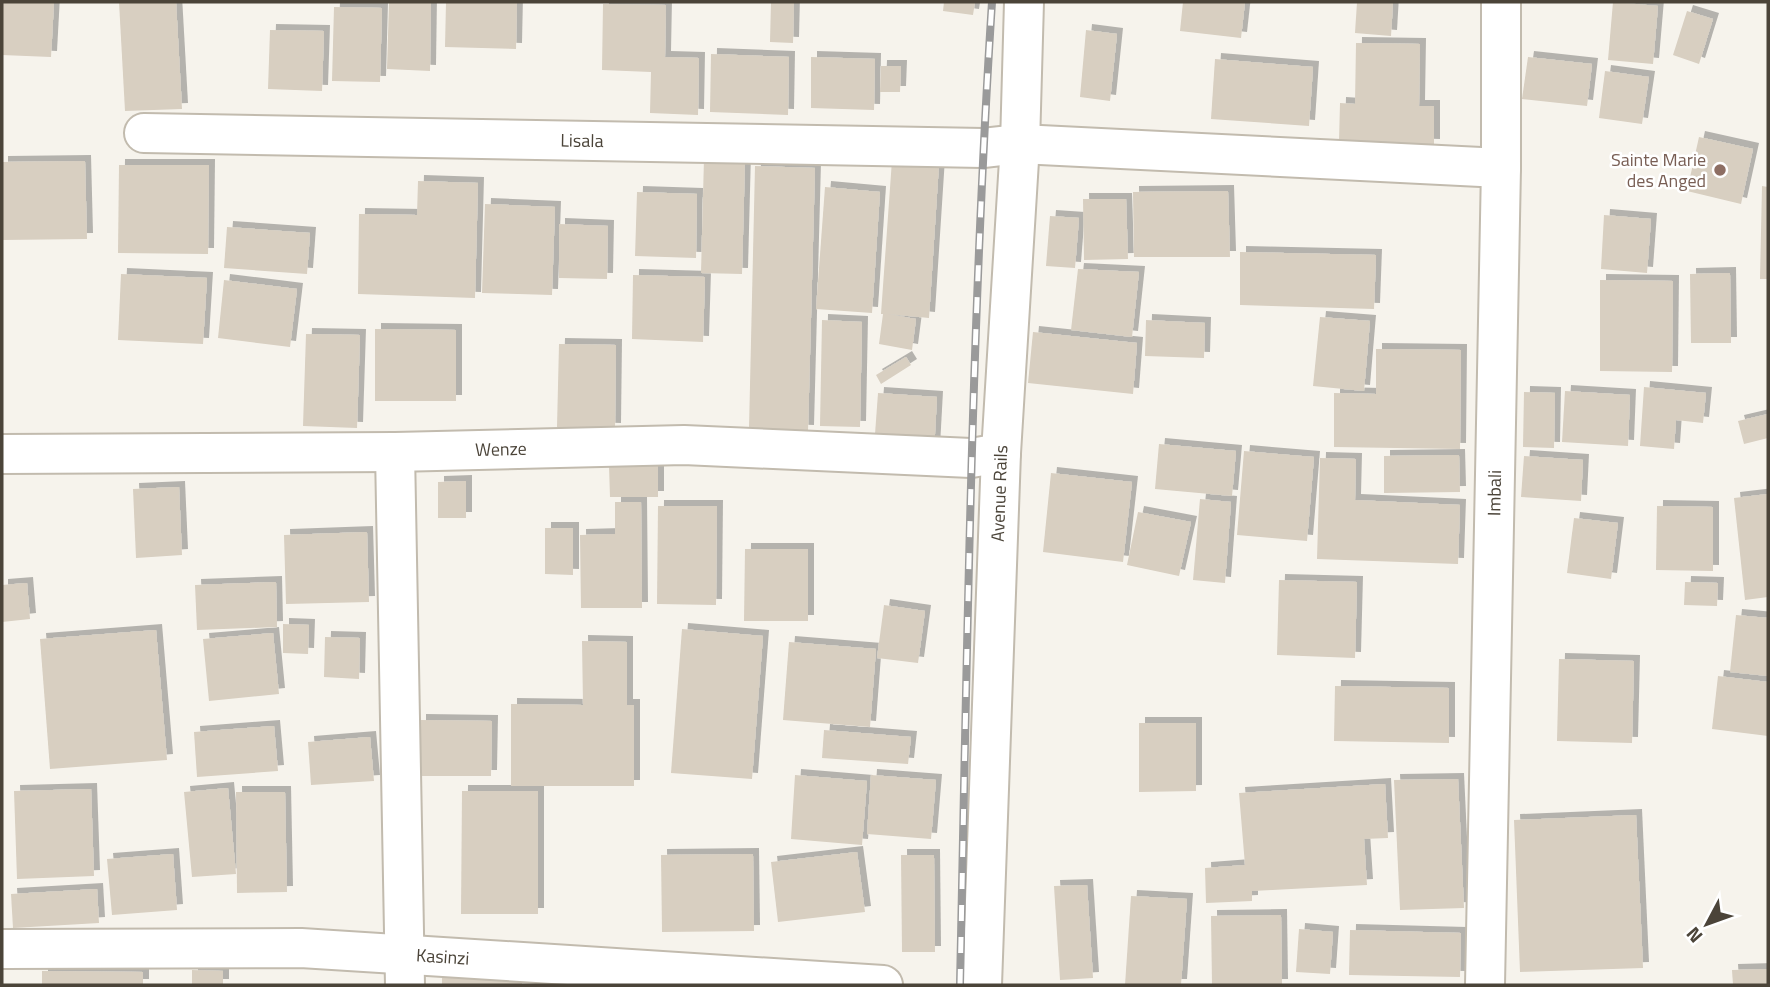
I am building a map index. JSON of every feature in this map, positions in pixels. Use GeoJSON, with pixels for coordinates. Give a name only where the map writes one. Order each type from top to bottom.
{"type":"FeatureCollection","features":[{"type":"Feature","properties":{"kind":"street","name":"Avenue Rails"},"geometry":{"type":"LineString","coordinates":[[982,985],[1000,453],[1020,144],[1024,2]]}},
{"type":"Feature","properties":{"kind":"street","name":"Imbali"},"geometry":{"type":"LineString","coordinates":[[1485,985],[1501,168],[1501,2]]}},
{"type":"Feature","properties":{"kind":"street","name":"Lisala"},"geometry":{"type":"LineString","coordinates":[[144,134],[983,148],[1020,144],[1501,168]]}},
{"type":"Feature","properties":{"kind":"street","name":"Wenze"},"geometry":{"type":"LineString","coordinates":[[2,454],[396,452],[684,445],[971,458],[1000,453]]}},
{"type":"Feature","properties":{"kind":"street"},"geometry":{"type":"LineString","coordinates":[[396,452],[405,970]]}},
{"type":"Feature","properties":{"kind":"street","name":"Kasinzi"},"geometry":{"type":"LineString","coordinates":[[2,949],[301,948],[405,970],[883,985]]}},
{"type":"Feature","properties":{"kind":"building"},"geometry":{"type":"Polygon","coordinates":[[[2,2],[54,2],[51,57],[2,55],[2,2]]]}},
{"type":"Feature","properties":{"kind":"building"},"geometry":{"type":"Polygon","coordinates":[[[119,2],[176,2],[182,109],[125,111],[119,2]]]}},
{"type":"Feature","properties":{"kind":"building"},"geometry":{"type":"Polygon","coordinates":[[[389,2],[431,2],[430,71],[387,69],[389,2]]]}},
{"type":"Feature","properties":{"kind":"building"},"geometry":{"type":"Polygon","coordinates":[[[446,2],[517,2],[516,49],[445,47],[446,2]]]}},
{"type":"Feature","properties":{"kind":"building"},"geometry":{"type":"Polygon","coordinates":[[[771,2],[794,2],[793,43],[770,42],[771,2]]]}},
{"type":"Feature","properties":{"kind":"building"},"geometry":{"type":"Polygon","coordinates":[[[944,2],[975,2],[973,15],[943,11],[944,2]]]}},
{"type":"Feature","properties":{"kind":"building"},"geometry":{"type":"Polygon","coordinates":[[[1183,2],[1245,2],[1241,38],[1180,31],[1183,2]]]}},
{"type":"Feature","properties":{"kind":"building"},"geometry":{"type":"Polygon","coordinates":[[[1357,2],[1393,2],[1391,36],[1355,33],[1357,2]]]}},
{"type":"Feature","properties":{"kind":"building"},"geometry":{"type":"Polygon","coordinates":[[[1613,2],[1658,6],[1653,64],[1608,60],[1613,2]]]}},
{"type":"Feature","properties":{"kind":"building"},"geometry":{"type":"Polygon","coordinates":[[[603,4],[666,5],[665,57],[699,58],[698,115],[650,113],[651,72],[602,70],[603,4]]]}},
{"type":"Feature","properties":{"kind":"building"},"geometry":{"type":"Polygon","coordinates":[[[334,7],[382,8],[380,82],[332,81],[334,7]]]}},
{"type":"Feature","properties":{"kind":"building"},"geometry":{"type":"Polygon","coordinates":[[[1687,11],[1713,19],[1699,64],[1673,55],[1687,11]]]}},
{"type":"Feature","properties":{"kind":"building"},"geometry":{"type":"Polygon","coordinates":[[[270,30],[324,31],[322,91],[268,89],[270,30]]]}},
{"type":"Feature","properties":{"kind":"building"},"geometry":{"type":"Polygon","coordinates":[[[1086,30],[1117,34],[1110,101],[1080,97],[1086,30]]]}},
{"type":"Feature","properties":{"kind":"building"},"geometry":{"type":"Polygon","coordinates":[[[1356,43],[1420,44],[1419,106],[1434,106],[1434,145],[1339,142],[1340,103],[1355,104],[1356,43]]]}},
{"type":"Feature","properties":{"kind":"building"},"geometry":{"type":"Polygon","coordinates":[[[711,54],[789,57],[788,115],[710,112],[711,54]]]}},
{"type":"Feature","properties":{"kind":"building"},"geometry":{"type":"Polygon","coordinates":[[[811,57],[875,59],[874,110],[811,108],[811,57]]]}},
{"type":"Feature","properties":{"kind":"building"},"geometry":{"type":"Polygon","coordinates":[[[1528,57],[1592,64],[1587,106],[1522,99],[1528,57]]]}},
{"type":"Feature","properties":{"kind":"building"},"geometry":{"type":"Polygon","coordinates":[[[1215,59],[1313,67],[1309,126],[1211,119],[1215,59]]]}},
{"type":"Feature","properties":{"kind":"building"},"geometry":{"type":"Polygon","coordinates":[[[881,66],[901,66],[900,92],[880,92],[881,66]]]}},
{"type":"Feature","properties":{"kind":"building"},"geometry":{"type":"Polygon","coordinates":[[[1605,71],[1649,77],[1642,124],[1599,118],[1605,71]]]}},
{"type":"Feature","properties":{"kind":"building","name":"Sainte Marie des Anged"},"geometry":{"type":"Polygon","coordinates":[[[1699,137],[1753,149],[1741,204],[1687,191],[1699,137]]]}},
{"type":"Feature","properties":{"kind":"building"},"geometry":{"type":"Polygon","coordinates":[[[704,158],[745,159],[742,274],[701,273],[704,158]]]}},
{"type":"Feature","properties":{"kind":"building"},"geometry":{"type":"Polygon","coordinates":[[[892,160],[939,164],[929,318],[888,314],[916,319],[912,350],[879,344],[892,160]]]}},
{"type":"Feature","properties":{"kind":"building"},"geometry":{"type":"Polygon","coordinates":[[[85,161],[87,239],[2,240],[2,162],[85,161]]]}},
{"type":"Feature","properties":{"kind":"building"},"geometry":{"type":"Polygon","coordinates":[[[119,165],[209,165],[208,254],[118,253],[119,165]]]}},
{"type":"Feature","properties":{"kind":"building"},"geometry":{"type":"Polygon","coordinates":[[[755,166],[815,168],[808,431],[749,429],[755,166]]]}},
{"type":"Feature","properties":{"kind":"building"},"geometry":{"type":"Polygon","coordinates":[[[418,181],[478,183],[475,298],[358,294],[359,214],[417,215],[418,181]]]}},
{"type":"Feature","properties":{"kind":"building"},"geometry":{"type":"Polygon","coordinates":[[[1762,186],[1768,187],[1768,279],[1760,279],[1762,186]]]}},
{"type":"Feature","properties":{"kind":"building"},"geometry":{"type":"Polygon","coordinates":[[[825,187],[880,192],[872,313],[816,309],[825,187]]]}},
{"type":"Feature","properties":{"kind":"building"},"geometry":{"type":"Polygon","coordinates":[[[1228,191],[1230,257],[1134,257],[1133,192],[1228,191]]]}},
{"type":"Feature","properties":{"kind":"building"},"geometry":{"type":"Polygon","coordinates":[[[637,192],[697,194],[696,258],[635,256],[637,192]]]}},
{"type":"Feature","properties":{"kind":"building"},"geometry":{"type":"Polygon","coordinates":[[[1083,199],[1126,199],[1128,259],[1084,260],[1083,199]]]}},
{"type":"Feature","properties":{"kind":"building"},"geometry":{"type":"Polygon","coordinates":[[[485,204],[555,207],[552,295],[482,293],[485,204]]]}},
{"type":"Feature","properties":{"kind":"building"},"geometry":{"type":"Polygon","coordinates":[[[1604,215],[1651,219],[1647,273],[1601,269],[1604,215]]]}},
{"type":"Feature","properties":{"kind":"building"},"geometry":{"type":"Polygon","coordinates":[[[1050,216],[1079,218],[1075,268],[1046,266],[1050,216]]]}},
{"type":"Feature","properties":{"kind":"building"},"geometry":{"type":"Polygon","coordinates":[[[559,224],[608,226],[607,279],[559,278],[559,224]]]}},
{"type":"Feature","properties":{"kind":"building"},"geometry":{"type":"Polygon","coordinates":[[[227,227],[310,233],[307,274],[224,268],[227,227]]]}},
{"type":"Feature","properties":{"kind":"building"},"geometry":{"type":"Polygon","coordinates":[[[1240,252],[1376,255],[1374,309],[1240,305],[1240,252]]]}},
{"type":"Feature","properties":{"kind":"building"},"geometry":{"type":"Polygon","coordinates":[[[1078,269],[1139,272],[1132,337],[1071,330],[1078,269]]]}},
{"type":"Feature","properties":{"kind":"building"},"geometry":{"type":"Polygon","coordinates":[[[1730,273],[1731,343],[1691,343],[1690,274],[1730,273]]]}},
{"type":"Feature","properties":{"kind":"building"},"geometry":{"type":"Polygon","coordinates":[[[121,274],[207,278],[203,344],[118,340],[121,274]]]}},
{"type":"Feature","properties":{"kind":"building"},"geometry":{"type":"Polygon","coordinates":[[[633,275],[705,277],[703,342],[632,339],[633,275]]]}},
{"type":"Feature","properties":{"kind":"building"},"geometry":{"type":"Polygon","coordinates":[[[224,280],[297,289],[290,347],[218,338],[224,280]]]}},
{"type":"Feature","properties":{"kind":"building"},"geometry":{"type":"Polygon","coordinates":[[[1600,280],[1673,281],[1672,372],[1600,371],[1600,280]]]}},
{"type":"Feature","properties":{"kind":"building"},"geometry":{"type":"Polygon","coordinates":[[[1320,317],[1370,321],[1364,391],[1313,386],[1320,317]]]}},
{"type":"Feature","properties":{"kind":"building"},"geometry":{"type":"Polygon","coordinates":[[[822,320],[862,322],[860,427],[820,426],[822,320]]]}},
{"type":"Feature","properties":{"kind":"building"},"geometry":{"type":"Polygon","coordinates":[[[1146,320],[1205,323],[1204,358],[1145,356],[1146,320]]]}},
{"type":"Feature","properties":{"kind":"building"},"geometry":{"type":"Polygon","coordinates":[[[375,329],[456,330],[456,401],[375,401],[375,329]]]}},
{"type":"Feature","properties":{"kind":"building"},"geometry":{"type":"Polygon","coordinates":[[[1033,332],[1137,343],[1133,394],[1028,383],[1033,332]]]}},
{"type":"Feature","properties":{"kind":"building"},"geometry":{"type":"Polygon","coordinates":[[[306,334],[360,335],[357,428],[303,426],[306,334]]]}},
{"type":"Feature","properties":{"kind":"building"},"geometry":{"type":"Polygon","coordinates":[[[559,344],[616,345],[615,429],[557,427],[559,344]]]}},
{"type":"Feature","properties":{"kind":"building"},"geometry":{"type":"Polygon","coordinates":[[[1376,349],[1461,350],[1460,449],[1334,447],[1334,393],[1376,394],[1376,349]]]}},
{"type":"Feature","properties":{"kind":"building"},"geometry":{"type":"Polygon","coordinates":[[[906,357],[911,365],[881,384],[876,375],[906,357]]]}},
{"type":"Feature","properties":{"kind":"building"},"geometry":{"type":"Polygon","coordinates":[[[1644,387],[1706,393],[1703,423],[1676,420],[1674,449],[1640,446],[1644,387]]]}},
{"type":"Feature","properties":{"kind":"building"},"geometry":{"type":"Polygon","coordinates":[[[1565,391],[1630,395],[1628,446],[1562,442],[1565,391]]]}},
{"type":"Feature","properties":{"kind":"building"},"geometry":{"type":"Polygon","coordinates":[[[1524,392],[1555,393],[1554,448],[1523,447],[1524,392]]]}},
{"type":"Feature","properties":{"kind":"building"},"geometry":{"type":"Polygon","coordinates":[[[878,393],[937,397],[934,452],[874,448],[878,393]]]}},
{"type":"Feature","properties":{"kind":"building"},"geometry":{"type":"Polygon","coordinates":[[[1768,414],[1768,438],[1744,444],[1738,421],[1768,414]]]}},
{"type":"Feature","properties":{"kind":"building"},"geometry":{"type":"Polygon","coordinates":[[[1159,444],[1236,451],[1232,496],[1155,489],[1159,444]]]}},
{"type":"Feature","properties":{"kind":"building"},"geometry":{"type":"Polygon","coordinates":[[[1244,451],[1314,457],[1307,541],[1237,535],[1244,451]]]}},
{"type":"Feature","properties":{"kind":"building"},"geometry":{"type":"Polygon","coordinates":[[[1459,455],[1460,492],[1384,493],[1384,456],[1459,455]]]}},
{"type":"Feature","properties":{"kind":"building"},"geometry":{"type":"Polygon","coordinates":[[[1524,456],[1583,460],[1581,501],[1521,497],[1524,456]]]}},
{"type":"Feature","properties":{"kind":"building"},"geometry":{"type":"Polygon","coordinates":[[[1320,458],[1356,459],[1355,500],[1460,505],[1458,564],[1317,559],[1320,458]]]}},
{"type":"Feature","properties":{"kind":"building"},"geometry":{"type":"Polygon","coordinates":[[[658,465],[658,497],[610,497],[609,466],[658,465]]]}},
{"type":"Feature","properties":{"kind":"building"},"geometry":{"type":"Polygon","coordinates":[[[1051,473],[1132,482],[1123,562],[1043,552],[1051,473]]]}},
{"type":"Feature","properties":{"kind":"building"},"geometry":{"type":"Polygon","coordinates":[[[466,481],[466,518],[438,518],[438,482],[466,481]]]}},
{"type":"Feature","properties":{"kind":"building"},"geometry":{"type":"Polygon","coordinates":[[[179,487],[182,555],[136,558],[133,489],[179,487]]]}},
{"type":"Feature","properties":{"kind":"building"},"geometry":{"type":"Polygon","coordinates":[[[1768,494],[1768,597],[1745,600],[1734,498],[1768,494]]]}},
{"type":"Feature","properties":{"kind":"building"},"geometry":{"type":"Polygon","coordinates":[[[1200,499],[1231,502],[1225,583],[1193,580],[1200,499]]]}},
{"type":"Feature","properties":{"kind":"building"},"geometry":{"type":"Polygon","coordinates":[[[615,502],[641,502],[642,608],[581,608],[580,535],[615,534],[615,502]]]}},
{"type":"Feature","properties":{"kind":"building"},"geometry":{"type":"Polygon","coordinates":[[[658,506],[717,506],[716,605],[657,604],[658,506]]]}},
{"type":"Feature","properties":{"kind":"building"},"geometry":{"type":"Polygon","coordinates":[[[1657,506],[1713,507],[1713,571],[1656,570],[1657,506]]]}},
{"type":"Feature","properties":{"kind":"building"},"geometry":{"type":"Polygon","coordinates":[[[1138,512],[1191,522],[1179,576],[1127,565],[1138,512]]]}},
{"type":"Feature","properties":{"kind":"building"},"geometry":{"type":"Polygon","coordinates":[[[1574,518],[1618,523],[1611,579],[1567,573],[1574,518]]]}},
{"type":"Feature","properties":{"kind":"building"},"geometry":{"type":"Polygon","coordinates":[[[545,528],[573,528],[573,575],[545,574],[545,528]]]}},
{"type":"Feature","properties":{"kind":"building"},"geometry":{"type":"Polygon","coordinates":[[[367,532],[369,602],[286,604],[284,535],[367,532]]]}},
{"type":"Feature","properties":{"kind":"building"},"geometry":{"type":"Polygon","coordinates":[[[745,549],[808,549],[808,621],[744,621],[745,549]]]}},
{"type":"Feature","properties":{"kind":"building"},"geometry":{"type":"Polygon","coordinates":[[[1279,580],[1357,582],[1355,658],[1277,655],[1279,580]]]}},
{"type":"Feature","properties":{"kind":"building"},"geometry":{"type":"Polygon","coordinates":[[[276,582],[277,627],[197,630],[195,585],[276,582]]]}},
{"type":"Feature","properties":{"kind":"building"},"geometry":{"type":"Polygon","coordinates":[[[1685,582],[1718,583],[1717,606],[1684,605],[1685,582]]]}},
{"type":"Feature","properties":{"kind":"building"},"geometry":{"type":"Polygon","coordinates":[[[27,583],[30,619],[2,622],[2,585],[27,583]]]}},
{"type":"Feature","properties":{"kind":"building"},"geometry":{"type":"Polygon","coordinates":[[[884,605],[925,611],[918,663],[877,658],[884,605]]]}},
{"type":"Feature","properties":{"kind":"building"},"geometry":{"type":"Polygon","coordinates":[[[1736,615],[1768,618],[1768,676],[1730,672],[1736,615]]]}},
{"type":"Feature","properties":{"kind":"building"},"geometry":{"type":"Polygon","coordinates":[[[283,624],[309,625],[308,654],[283,653],[283,624]]]}},
{"type":"Feature","properties":{"kind":"building"},"geometry":{"type":"Polygon","coordinates":[[[682,629],[763,636],[752,779],[671,773],[682,629]]]}},
{"type":"Feature","properties":{"kind":"building"},"geometry":{"type":"Polygon","coordinates":[[[156,630],[167,760],[50,769],[40,639],[156,630]]]}},
{"type":"Feature","properties":{"kind":"building"},"geometry":{"type":"Polygon","coordinates":[[[273,633],[279,694],[209,701],[203,639],[273,633]]]}},
{"type":"Feature","properties":{"kind":"building"},"geometry":{"type":"Polygon","coordinates":[[[325,637],[360,638],[359,679],[324,677],[325,637]]]}},
{"type":"Feature","properties":{"kind":"building"},"geometry":{"type":"Polygon","coordinates":[[[582,641],[627,642],[627,705],[634,705],[634,786],[511,786],[511,704],[583,705],[582,641]]]}},
{"type":"Feature","properties":{"kind":"building"},"geometry":{"type":"Polygon","coordinates":[[[789,642],[876,649],[870,727],[783,720],[789,642]]]}},
{"type":"Feature","properties":{"kind":"building"},"geometry":{"type":"Polygon","coordinates":[[[1559,659],[1634,661],[1632,743],[1557,741],[1559,659]]]}},
{"type":"Feature","properties":{"kind":"building"},"geometry":{"type":"Polygon","coordinates":[[[1718,676],[1768,682],[1768,736],[1712,729],[1718,676]]]}},
{"type":"Feature","properties":{"kind":"building"},"geometry":{"type":"Polygon","coordinates":[[[1335,686],[1449,688],[1449,743],[1334,741],[1335,686]]]}},
{"type":"Feature","properties":{"kind":"building"},"geometry":{"type":"Polygon","coordinates":[[[420,720],[492,721],[491,776],[420,776],[420,720]]]}},
{"type":"Feature","properties":{"kind":"building"},"geometry":{"type":"Polygon","coordinates":[[[1139,723],[1196,723],[1196,791],[1139,792],[1139,723]]]}},
{"type":"Feature","properties":{"kind":"building"},"geometry":{"type":"Polygon","coordinates":[[[274,726],[278,771],[197,777],[194,732],[274,726]]]}},
{"type":"Feature","properties":{"kind":"building"},"geometry":{"type":"Polygon","coordinates":[[[824,730],[911,737],[908,764],[822,758],[824,730]]]}},
{"type":"Feature","properties":{"kind":"building"},"geometry":{"type":"Polygon","coordinates":[[[370,737],[374,781],[311,785],[308,742],[370,737]]]}},
{"type":"Feature","properties":{"kind":"building"},"geometry":{"type":"Polygon","coordinates":[[[795,775],[867,781],[862,845],[791,839],[795,775]]]}},
{"type":"Feature","properties":{"kind":"building"},"geometry":{"type":"Polygon","coordinates":[[[871,775],[936,780],[931,839],[867,834],[871,775]]]}},
{"type":"Feature","properties":{"kind":"building"},"geometry":{"type":"Polygon","coordinates":[[[1458,779],[1464,908],[1400,910],[1394,780],[1458,779]]]}},
{"type":"Feature","properties":{"kind":"building"},"geometry":{"type":"Polygon","coordinates":[[[1385,784],[1388,838],[1364,839],[1367,885],[1252,891],[1252,901],[1206,903],[1205,868],[1245,865],[1239,793],[1385,784]]]}},
{"type":"Feature","properties":{"kind":"building"},"geometry":{"type":"Polygon","coordinates":[[[228,788],[236,874],[192,877],[184,792],[228,788]]]}},
{"type":"Feature","properties":{"kind":"building"},"geometry":{"type":"Polygon","coordinates":[[[91,789],[94,876],[17,879],[14,791],[91,789]]]}},
{"type":"Feature","properties":{"kind":"building"},"geometry":{"type":"Polygon","coordinates":[[[462,791],[538,791],[538,914],[461,914],[462,791]]]}},
{"type":"Feature","properties":{"kind":"building"},"geometry":{"type":"Polygon","coordinates":[[[236,792],[285,792],[287,892],[237,893],[236,792]]]}},
{"type":"Feature","properties":{"kind":"building"},"geometry":{"type":"Polygon","coordinates":[[[1636,815],[1643,968],[1520,972],[1514,820],[1636,815]]]}},
{"type":"Feature","properties":{"kind":"building"},"geometry":{"type":"Polygon","coordinates":[[[857,852],[865,912],[778,922],[771,862],[857,852]]]}},
{"type":"Feature","properties":{"kind":"building"},"geometry":{"type":"Polygon","coordinates":[[[173,854],[177,910],[112,915],[107,859],[173,854]]]}},
{"type":"Feature","properties":{"kind":"building"},"geometry":{"type":"Polygon","coordinates":[[[753,854],[754,931],[662,932],[661,855],[753,854]]]}},
{"type":"Feature","properties":{"kind":"building"},"geometry":{"type":"Polygon","coordinates":[[[901,855],[934,855],[935,952],[902,952],[901,855]]]}},
{"type":"Feature","properties":{"kind":"building"},"geometry":{"type":"Polygon","coordinates":[[[1087,885],[1093,978],[1060,980],[1054,886],[1087,885]]]}},
{"type":"Feature","properties":{"kind":"building"},"geometry":{"type":"Polygon","coordinates":[[[97,889],[99,923],[13,928],[11,894],[97,889]]]}},
{"type":"Feature","properties":{"kind":"building"},"geometry":{"type":"Polygon","coordinates":[[[1131,896],[1187,899],[1181,985],[1125,985],[1131,896]]]}},
{"type":"Feature","properties":{"kind":"building"},"geometry":{"type":"Polygon","coordinates":[[[1281,915],[1282,985],[1212,985],[1211,916],[1281,915]]]}},
{"type":"Feature","properties":{"kind":"building"},"geometry":{"type":"Polygon","coordinates":[[[1299,929],[1333,932],[1330,974],[1296,972],[1299,929]]]}},
{"type":"Feature","properties":{"kind":"building"},"geometry":{"type":"Polygon","coordinates":[[[1350,930],[1461,933],[1460,977],[1349,975],[1350,930]]]}},
{"type":"Feature","properties":{"kind":"building"},"geometry":{"type":"Polygon","coordinates":[[[1768,969],[1768,985],[1733,985],[1732,970],[1768,969]]]}},
{"type":"Feature","properties":{"kind":"building"},"geometry":{"type":"Polygon","coordinates":[[[192,970],[223,971],[223,985],[192,985],[192,970]]]}},
{"type":"Feature","properties":{"kind":"building"},"geometry":{"type":"Polygon","coordinates":[[[42,971],[143,972],[143,985],[42,985],[42,971]]]}},
{"type":"Feature","properties":{"kind":"building"},"geometry":{"type":"Polygon","coordinates":[[[442,972],[522,974],[522,985],[442,985],[442,972]]]}},
{"type":"Feature","properties":{"kind":"railway"},"geometry":{"type":"LineString","coordinates":[[960,985],[974,370],[992,2]]}},
{"type":"Feature","properties":{"kind":"place","name":"Sainte Marie des Anged"},"geometry":{"type":"Point","coordinates":[1720,170]}}]}
